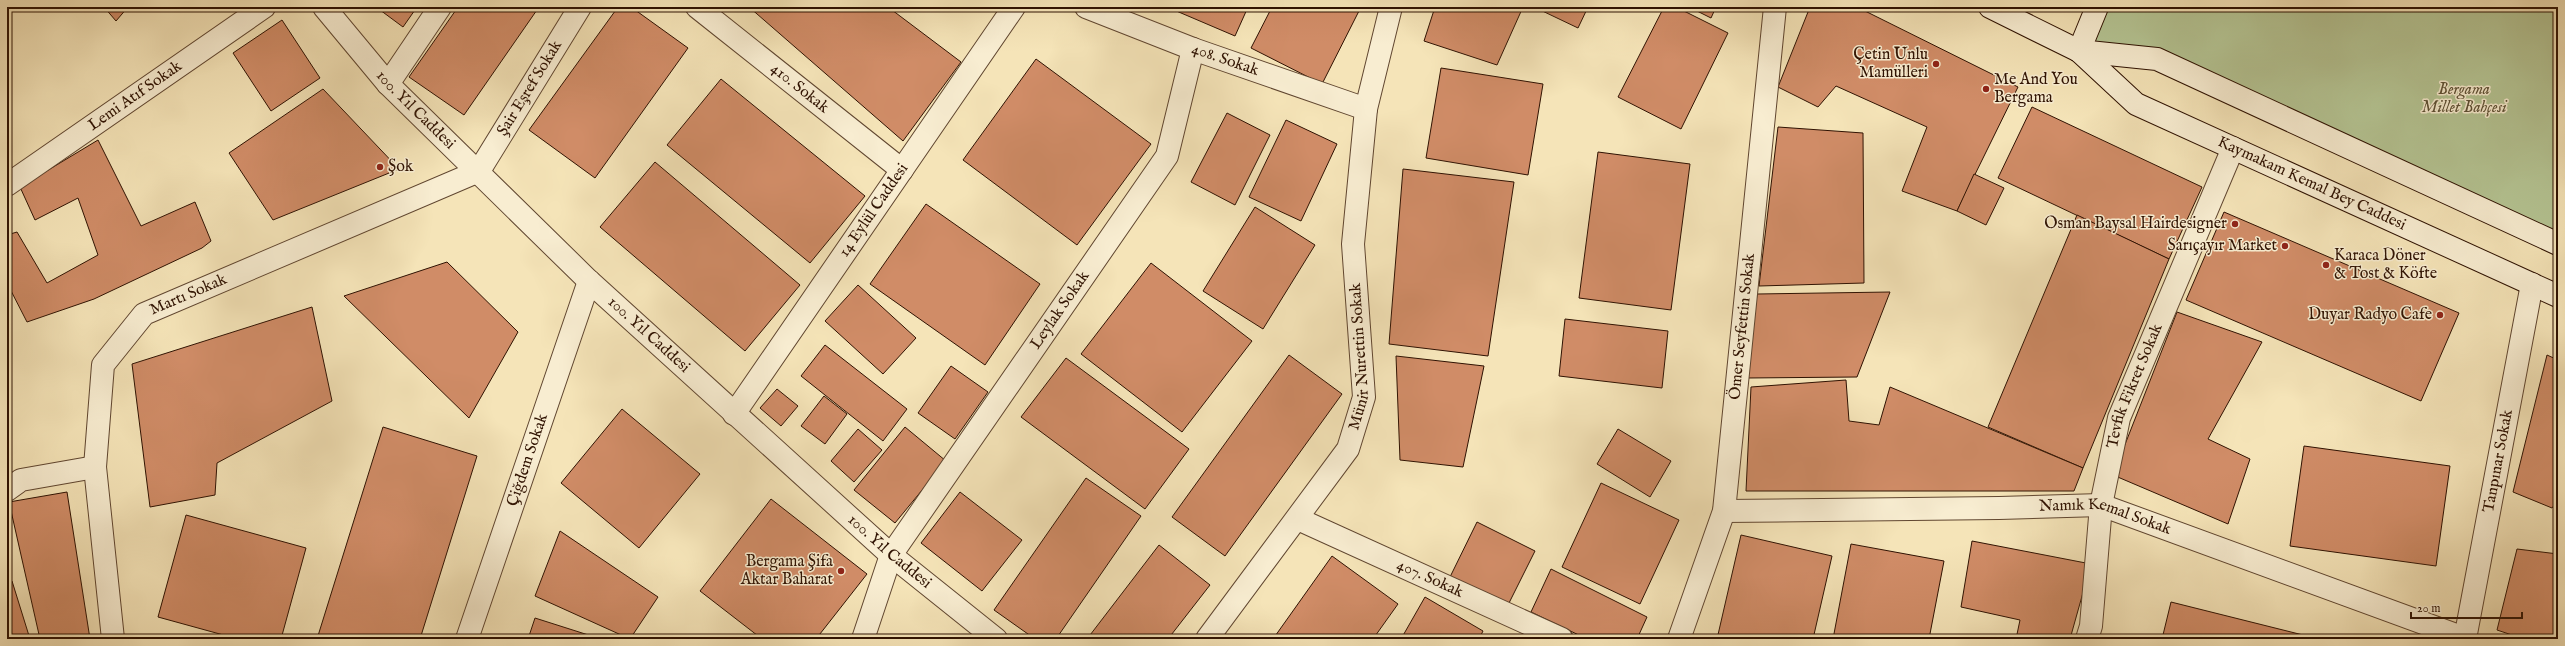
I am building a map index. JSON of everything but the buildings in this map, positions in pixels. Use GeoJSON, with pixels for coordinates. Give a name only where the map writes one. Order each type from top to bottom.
{"type":"FeatureCollection","features":[{"type":"Feature","properties":{"kind":"street","name":"Lemi Atıf Sokak"},"geometry":{"type":"LineString","coordinates":[[7,185],[264,7]]}},
{"type":"Feature","properties":{"kind":"street","name":"100. Yıl Caddesi"},"geometry":{"type":"LineString","coordinates":[[324,7],[388,84],[479,171],[589,281],[734,414],[892,555],[996,639]]}},
{"type":"Feature","properties":{"kind":"street"},"geometry":{"type":"LineString","coordinates":[[388,84],[440,7]]}},
{"type":"Feature","properties":{"kind":"street","name":"Şair Eşref Sokak"},"geometry":{"type":"LineString","coordinates":[[479,171],[580,7]]}},
{"type":"Feature","properties":{"kind":"street","name":"410. Sokak"},"geometry":{"type":"LineString","coordinates":[[698,7],[902,170]]}},
{"type":"Feature","properties":{"kind":"street","name":"14 Eylül Caddesi"},"geometry":{"type":"LineString","coordinates":[[734,414],[1014,7]]}},
{"type":"Feature","properties":{"kind":"street","name":"408. Sokak"},"geometry":{"type":"LineString","coordinates":[[1086,7],[1193,49],[1366,109]]}},
{"type":"Feature","properties":{"kind":"street","name":"Münir Nurettin Sokak"},"geometry":{"type":"LineString","coordinates":[[1207,639],[1298,519],[1348,449],[1364,397],[1353,244],[1366,109],[1391,7]]}},
{"type":"Feature","properties":{"kind":"street","name":"Ömer Seyfettin Sokak"},"geometry":{"type":"LineString","coordinates":[[1679,639],[1724,511],[1775,7]]}},
{"type":"Feature","properties":{"kind":"street","name":"Kaymakam Kemal Bey Caddesi"},"geometry":{"type":"LineString","coordinates":[[1990,7],[2079,52],[2136,104],[2558,296]]}},
{"type":"Feature","properties":{"kind":"street"},"geometry":{"type":"LineString","coordinates":[[2079,52],[2097,7]]}},
{"type":"Feature","properties":{"kind":"street","name":"Leylak Sokak"},"geometry":{"type":"LineString","coordinates":[[863,639],[892,555],[1167,156],[1193,49]]}},
{"type":"Feature","properties":{"kind":"street","name":"Kaymakam Kemal Bey Caddesi"},"geometry":{"type":"LineString","coordinates":[[2079,52],[2157,59],[2558,244]]}},
{"type":"Feature","properties":{"kind":"street","name":"Tevfik Fikret Sokak"},"geometry":{"type":"LineString","coordinates":[[2087,639],[2091,626],[2101,505],[2119,418],[2233,148]]}},
{"type":"Feature","properties":{"kind":"street","name":"Martı Sokak"},"geometry":{"type":"LineString","coordinates":[[113,639],[95,467],[103,365],[144,314],[479,171]]}},
{"type":"Feature","properties":{"kind":"street","name":"Çiğdem Sokak"},"geometry":{"type":"LineString","coordinates":[[467,639],[589,281]]}},
{"type":"Feature","properties":{"kind":"street","name":"Tanpınar Sokak"},"geometry":{"type":"LineString","coordinates":[[2466,639],[2532,284]]}},
{"type":"Feature","properties":{"kind":"street"},"geometry":{"type":"LineString","coordinates":[[7,490],[21,480],[95,467]]}},
{"type":"Feature","properties":{"kind":"street","name":"Namık Kemal Sokak"},"geometry":{"type":"LineString","coordinates":[[1724,511],[1999,508],[2101,505],[2466,639]]}},
{"type":"Feature","properties":{"kind":"street","name":"407. Sokak"},"geometry":{"type":"LineString","coordinates":[[1298,519],[1562,639]]}},
{"type":"Feature","properties":{"kind":"green space","name":"Bergama Millet Bahçesi"},"geometry":{"type":"Polygon","coordinates":[[[2097,7],[2558,7],[2558,244],[2157,59],[2079,51],[2097,7]]]}},
{"type":"Feature","properties":{"kind":"place","name":"Çetin Unlu Mamülleri"},"geometry":{"type":"Point","coordinates":[1936,64]}},
{"type":"Feature","properties":{"kind":"place","name":"Me And You Bergama"},"geometry":{"type":"Point","coordinates":[1986,89]}},
{"type":"Feature","properties":{"kind":"place","name":"Şok"},"geometry":{"type":"Point","coordinates":[380,167]}},
{"type":"Feature","properties":{"kind":"place","name":"Osman Baysal Hairdesigner"},"geometry":{"type":"Point","coordinates":[2235,224]}},
{"type":"Feature","properties":{"kind":"place","name":"Sarıçayır Market"},"geometry":{"type":"Point","coordinates":[2285,246]}},
{"type":"Feature","properties":{"kind":"place","name":"Karaca Döner & Tost & Köfte"},"geometry":{"type":"Point","coordinates":[2326,265]}},
{"type":"Feature","properties":{"kind":"place","name":"Duyar Radyo Cafe"},"geometry":{"type":"Point","coordinates":[2440,315]}},
{"type":"Feature","properties":{"kind":"place","name":"Bergama Şifa Aktar Baharat"},"geometry":{"type":"Point","coordinates":[841,571]}}]}
